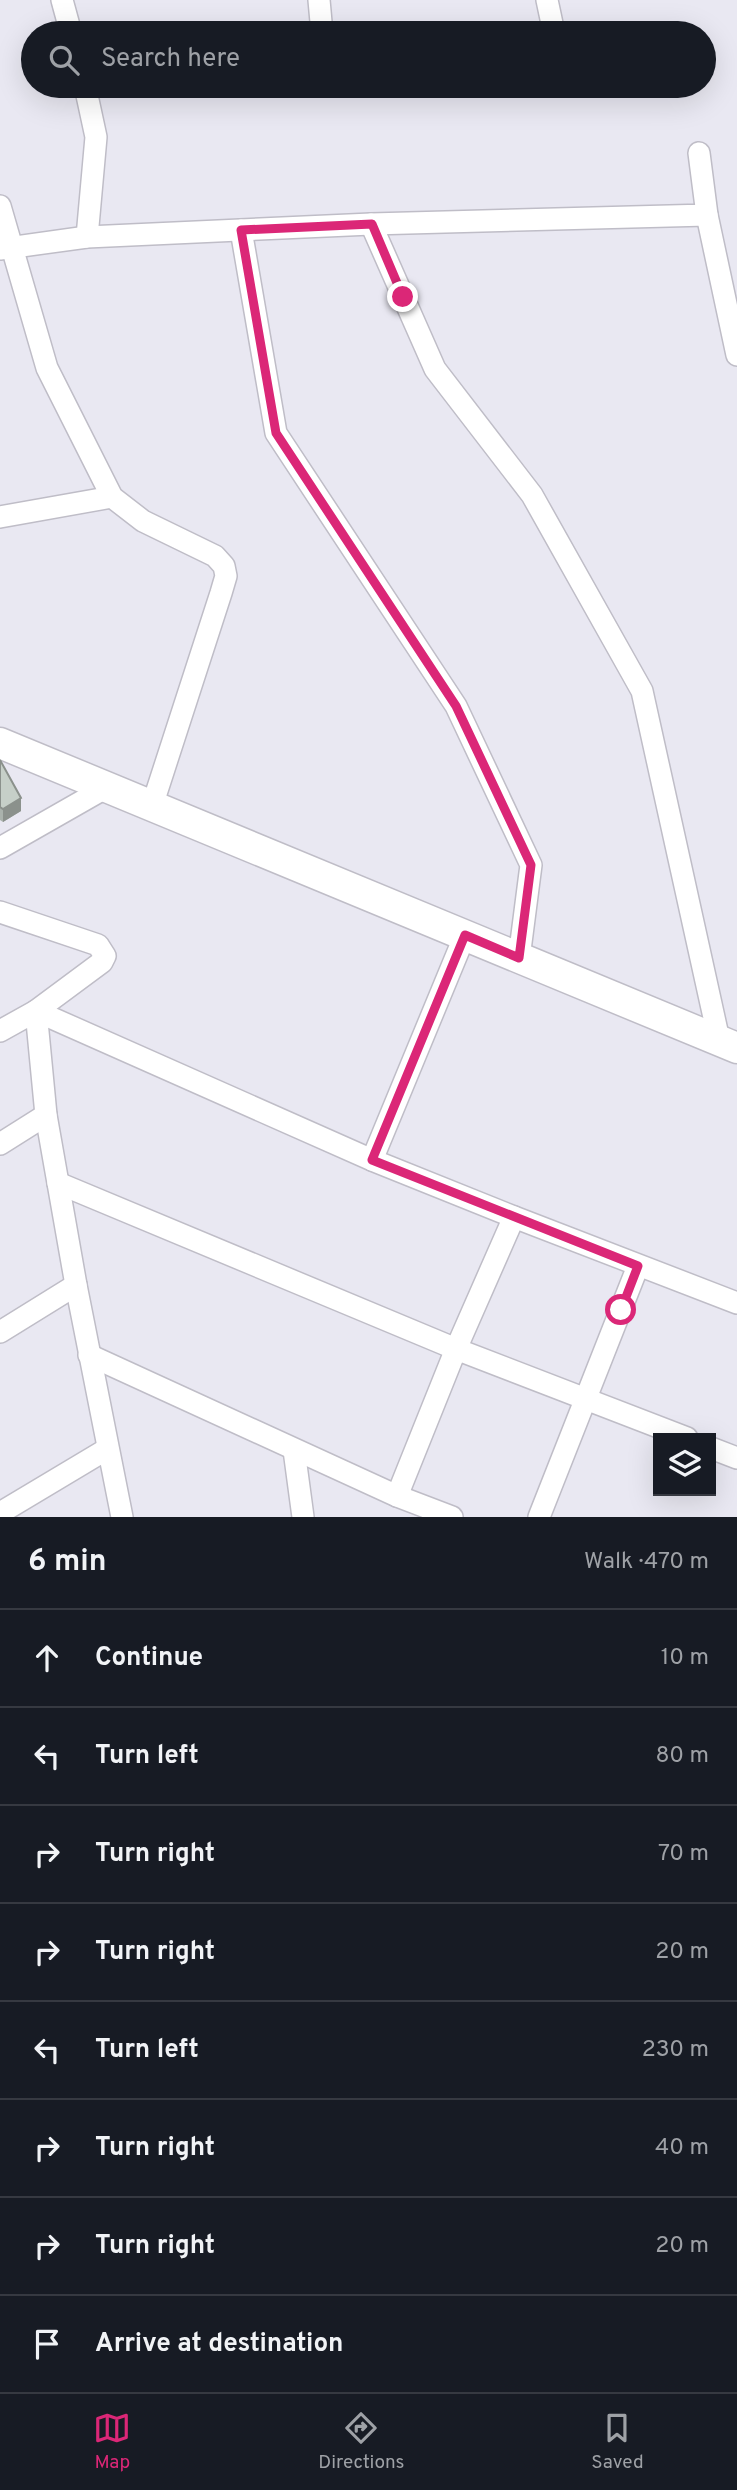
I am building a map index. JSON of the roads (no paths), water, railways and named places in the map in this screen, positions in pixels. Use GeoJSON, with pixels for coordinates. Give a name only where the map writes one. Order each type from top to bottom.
{"type":"FeatureCollection","features":[{"type":"Feature","properties":{"kind":"main road"},"geometry":{"type":"LineString","coordinates":[[0,743],[728,1044]]}},
{"type":"Feature","properties":{"kind":"street"},"geometry":{"type":"LineString","coordinates":[[62,0],[68,21]]}},
{"type":"Feature","properties":{"kind":"street"},"geometry":{"type":"LineString","coordinates":[[319,0],[321,21]]}},
{"type":"Feature","properties":{"kind":"street"},"geometry":{"type":"LineString","coordinates":[[547,0],[551,21]]}},
{"type":"Feature","properties":{"kind":"street"},"geometry":{"type":"LineString","coordinates":[[87,237],[96,137],[88,98]]}},
{"type":"Feature","properties":{"kind":"street"},"geometry":{"type":"LineString","coordinates":[[699,153],[707,215],[737,355]]}},
{"type":"Feature","properties":{"kind":"street"},"geometry":{"type":"LineString","coordinates":[[0,206],[6,248],[47,368],[112,498],[143,521],[215,556],[224,566],[226,576],[152,806]]}},
{"type":"Feature","properties":{"kind":"street"},"geometry":{"type":"LineString","coordinates":[[6,248],[87,237],[372,224],[707,215]]}},
{"type":"Feature","properties":{"kind":"street"},"geometry":{"type":"LineString","coordinates":[[372,224],[435,369],[532,495],[642,691],[728,1044]]}},
{"type":"Feature","properties":{"kind":"street"},"geometry":{"type":"LineString","coordinates":[[241,230],[276,433],[456,706],[531,865],[519,958]]}},
{"type":"Feature","properties":{"kind":"street"},"geometry":{"type":"LineString","coordinates":[[0,517],[112,498]]}},
{"type":"Feature","properties":{"kind":"street"},"geometry":{"type":"LineString","coordinates":[[0,848],[107,788]]}},
{"type":"Feature","properties":{"kind":"street"},"geometry":{"type":"LineString","coordinates":[[0,912],[98,945],[105,956],[102,962],[36,1011],[0,1031]]}},
{"type":"Feature","properties":{"kind":"street"},"geometry":{"type":"LineString","coordinates":[[372,1160],[465,935]]}},
{"type":"Feature","properties":{"kind":"street"},"geometry":{"type":"LineString","coordinates":[[36,1011],[46,1115],[89,1355],[122,1517]]}},
{"type":"Feature","properties":{"kind":"street"},"geometry":{"type":"LineString","coordinates":[[36,1011],[372,1160],[737,1303]]}},
{"type":"Feature","properties":{"kind":"street"},"geometry":{"type":"LineString","coordinates":[[0,1144],[46,1115]]}},
{"type":"Feature","properties":{"kind":"street"},"geometry":{"type":"LineString","coordinates":[[58,1183],[456,1349],[674,1433]]}},
{"type":"Feature","properties":{"kind":"street"},"geometry":{"type":"LineString","coordinates":[[397,1496],[513,1217]]}},
{"type":"Feature","properties":{"kind":"street"},"geometry":{"type":"LineString","coordinates":[[539,1517],[638,1266]]}},
{"type":"Feature","properties":{"kind":"street"},"geometry":{"type":"LineString","coordinates":[[0,1332],[76,1285]]}},
{"type":"Feature","properties":{"kind":"street"},"geometry":{"type":"LineString","coordinates":[[89,1355],[293,1450],[452,1517]]}},
{"type":"Feature","properties":{"kind":"street"},"geometry":{"type":"LineString","coordinates":[[0,1513],[107,1449]]}},
{"type":"Feature","properties":{"kind":"street"},"geometry":{"type":"LineString","coordinates":[[293,1450],[303,1517]]}},
{"type":"Feature","properties":{"kind":"street"},"geometry":{"type":"LineString","coordinates":[[716,1450],[737,1458]]}}]}
